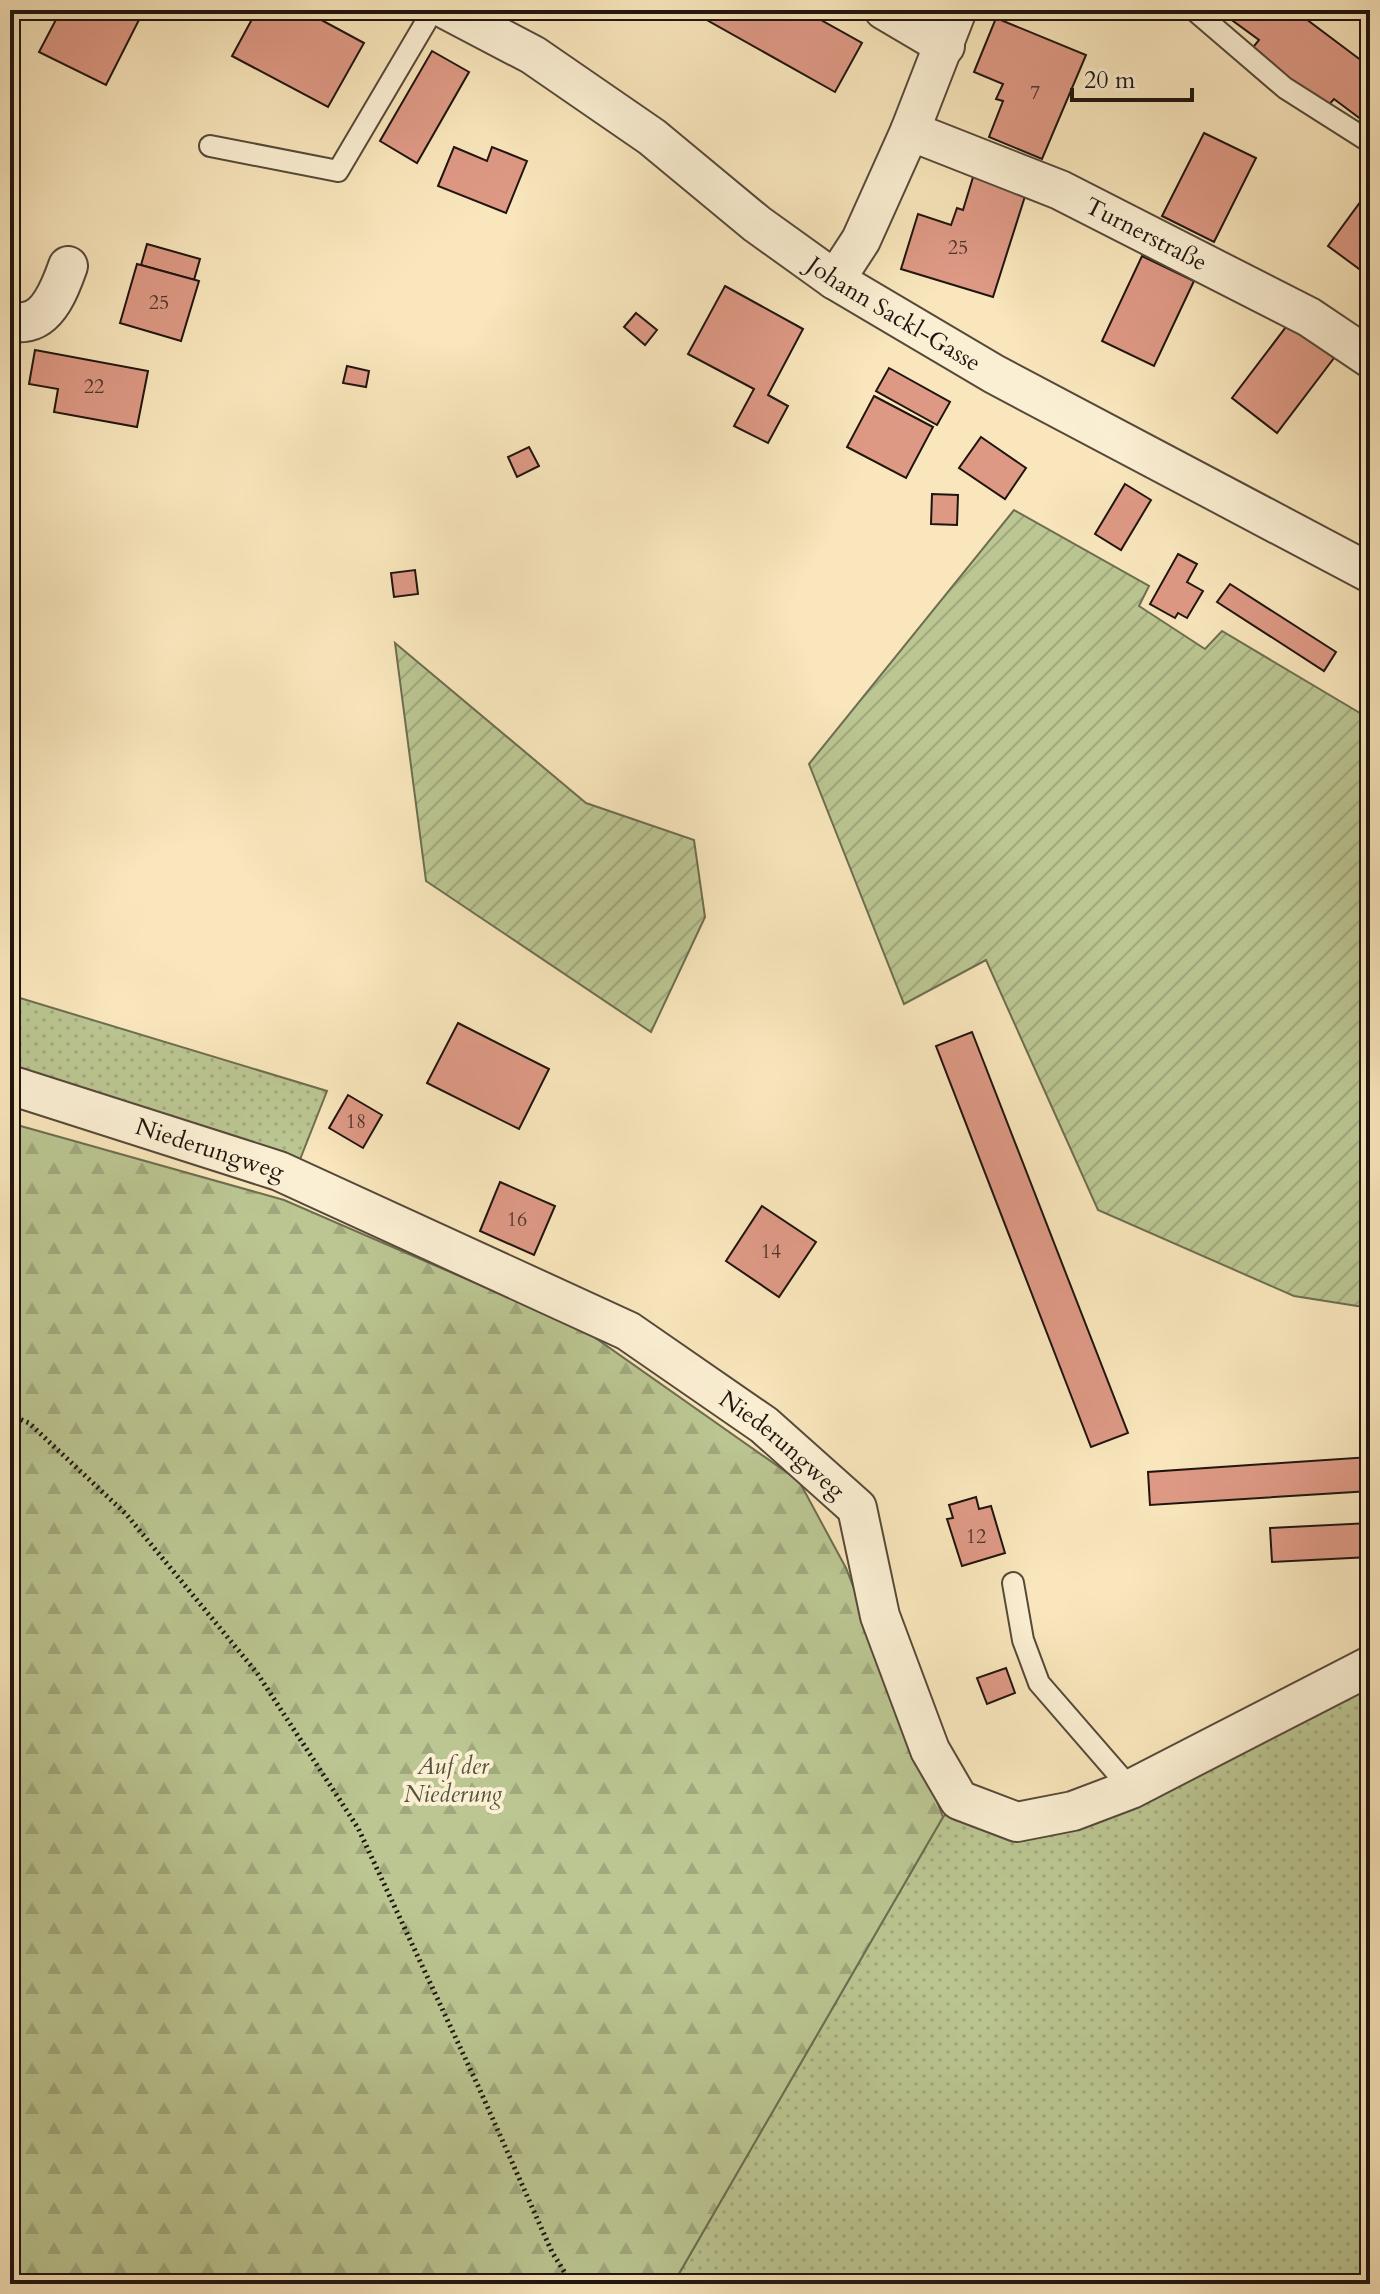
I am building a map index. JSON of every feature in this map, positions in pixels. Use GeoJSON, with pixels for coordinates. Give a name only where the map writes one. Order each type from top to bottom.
{"type":"FeatureCollection","features":[{"type":"Feature","properties":{"kind":"street","name":"Johann Sackl-Gasse"},"geometry":{"type":"LineString","coordinates":[[447,10],[533,55],[652,137],[757,224],[835,280],[994,374],[1370,573]]}},
{"type":"Feature","properties":{"kind":"street"},"geometry":{"type":"LineString","coordinates":[[884,10],[945,46]]}},
{"type":"Feature","properties":{"kind":"street"},"geometry":{"type":"LineString","coordinates":[[835,280],[861,240],[910,131],[957,10]]}},
{"type":"Feature","properties":{"kind":"street","name":"Turnerstraße"},"geometry":{"type":"LineString","coordinates":[[910,131],[1060,190],[1309,317],[1370,358]]}},
{"type":"Feature","properties":{"kind":"street"},"geometry":{"type":"LineString","coordinates":[[10,320],[25,323],[45,312],[59,291],[68,266]]}},
{"type":"Feature","properties":{"kind":"street","name":"Niederungweg"},"geometry":{"type":"LineString","coordinates":[[10,1085],[279,1171],[628,1331],[764,1425],[857,1508],[880,1616],[930,1750],[959,1800],[1017,1822],[1073,1811],[1131,1789],[1370,1666]]}},
{"type":"Feature","properties":{"kind":"lane"},"geometry":{"type":"LineString","coordinates":[[210,146],[338,171],[433,10]]}},
{"type":"Feature","properties":{"kind":"lane"},"geometry":{"type":"LineString","coordinates":[[1194,10],[1285,88],[1370,142]]}},
{"type":"Feature","properties":{"kind":"lane"},"geometry":{"type":"LineString","coordinates":[[1013,1583],[1023,1640],[1039,1683],[1131,1789]]}},
{"type":"Feature","properties":{"kind":"path"},"geometry":{"type":"LineString","coordinates":[[10,1415],[29,1423],[126,1514],[257,1673],[350,1815],[479,2088],[552,2252],[572,2284]]}},
{"type":"Feature","properties":{"kind":"green space"},"geometry":{"type":"Polygon","coordinates":[[[1014,510],[1149,586],[1139,606],[1205,649],[1222,631],[1370,719],[1370,1308],[1294,1296],[1098,1210],[986,960],[904,1004],[809,764],[1014,510]]]}},
{"type":"Feature","properties":{"kind":"green space"},"geometry":{"type":"Polygon","coordinates":[[[395,643],[586,803],[694,840],[705,917],[651,1032],[426,881],[395,643]]]}},
{"type":"Feature","properties":{"kind":"green space"},"geometry":{"type":"Polygon","coordinates":[[[10,995],[327,1091],[299,1162],[165,1121],[10,1066],[10,995]]]}},
{"type":"Feature","properties":{"kind":"green space","name":"Auf der Niederung"},"geometry":{"type":"Polygon","coordinates":[[[10,1123],[284,1200],[584,1330],[799,1481],[846,1568],[943,1817],[673,2284],[10,2284],[10,1123]]]}},
{"type":"Feature","properties":{"kind":"green space"},"geometry":{"type":"Polygon","coordinates":[[[1370,1683],[1370,2284],[673,2284],[943,1817],[959,1800],[1017,1822],[1370,1683]]]}},
{"type":"Feature","properties":{"kind":"building"},"geometry":{"type":"Polygon","coordinates":[[[61,10],[144,10],[106,85],[39,52],[61,10]]]}},
{"type":"Feature","properties":{"kind":"building"},"geometry":{"type":"Polygon","coordinates":[[[257,10],[303,10],[364,43],[328,107],[232,56],[257,10]]]}},
{"type":"Feature","properties":{"kind":"building"},"geometry":{"type":"Polygon","coordinates":[[[689,10],[803,10],[862,43],[835,92],[689,10]]]}},
{"type":"Feature","properties":{"kind":"building"},"geometry":{"type":"Polygon","coordinates":[[[1218,10],[1294,10],[1370,67],[1370,126],[1334,99],[1326,108],[1250,51],[1259,40],[1218,10]]]}},
{"type":"Feature","properties":{"kind":"building"},"geometry":{"type":"Polygon","coordinates":[[[996,18],[1086,55],[1042,159],[989,137],[1003,101],[996,99],[1003,84],[974,72],[996,18]]]}},
{"type":"Feature","properties":{"kind":"building"},"geometry":{"type":"Polygon","coordinates":[[[432,51],[469,72],[417,163],[380,141],[432,51]]]}},
{"type":"Feature","properties":{"kind":"building"},"geometry":{"type":"Polygon","coordinates":[[[1204,133],[1256,158],[1214,242],[1162,216],[1204,133]]]}},
{"type":"Feature","properties":{"kind":"building"},"geometry":{"type":"Polygon","coordinates":[[[454,147],[487,161],[492,147],[527,161],[506,213],[438,186],[454,147]]]}},
{"type":"Feature","properties":{"kind":"building"},"geometry":{"type":"Polygon","coordinates":[[[974,174],[1027,190],[993,297],[901,269],[918,214],[951,225],[957,208],[963,210],[974,174]]]}},
{"type":"Feature","properties":{"kind":"building"},"geometry":{"type":"Polygon","coordinates":[[[1361,201],[1370,208],[1370,277],[1328,246],[1361,201]]]}},
{"type":"Feature","properties":{"kind":"building"},"geometry":{"type":"Polygon","coordinates":[[[147,244],[200,259],[194,280],[141,265],[147,244]]]}},
{"type":"Feature","properties":{"kind":"building"},"geometry":{"type":"Polygon","coordinates":[[[1142,256],[1194,281],[1154,366],[1102,341],[1142,256]]]}},
{"type":"Feature","properties":{"kind":"building"},"geometry":{"type":"Polygon","coordinates":[[[137,264],[199,281],[181,341],[120,323],[137,264]]]}},
{"type":"Feature","properties":{"kind":"building"},"geometry":{"type":"Polygon","coordinates":[[[725,286],[803,329],[768,395],[788,406],[768,443],[734,426],[754,389],[688,354],[725,286]]]}},
{"type":"Feature","properties":{"kind":"building"},"geometry":{"type":"Polygon","coordinates":[[[636,313],[657,330],[645,345],[624,327],[636,313]]]}},
{"type":"Feature","properties":{"kind":"building"},"geometry":{"type":"Polygon","coordinates":[[[1289,323],[1334,358],[1277,433],[1232,398],[1289,323]]]}},
{"type":"Feature","properties":{"kind":"building"},"geometry":{"type":"Polygon","coordinates":[[[10,344],[19,345],[10,402],[10,344]]]}},
{"type":"Feature","properties":{"kind":"building"},"geometry":{"type":"Polygon","coordinates":[[[35,350],[148,371],[137,427],[54,412],[58,389],[29,384],[35,350]]]}},
{"type":"Feature","properties":{"kind":"building"},"geometry":{"type":"Polygon","coordinates":[[[347,366],[369,371],[366,387],[343,383],[347,366]]]}},
{"type":"Feature","properties":{"kind":"building"},"geometry":{"type":"Polygon","coordinates":[[[889,368],[950,402],[937,425],[876,391],[889,368]]]}},
{"type":"Feature","properties":{"kind":"building"},"geometry":{"type":"Polygon","coordinates":[[[874,396],[933,427],[906,478],[847,447],[874,396]]]}},
{"type":"Feature","properties":{"kind":"building"},"geometry":{"type":"Polygon","coordinates":[[[981,437],[1026,468],[1005,499],[959,468],[981,437]]]}},
{"type":"Feature","properties":{"kind":"building"},"geometry":{"type":"Polygon","coordinates":[[[529,447],[539,466],[517,477],[508,457],[529,447]]]}},
{"type":"Feature","properties":{"kind":"building"},"geometry":{"type":"Polygon","coordinates":[[[1125,484],[1151,500],[1121,550],[1095,534],[1125,484]]]}},
{"type":"Feature","properties":{"kind":"building"},"geometry":{"type":"Polygon","coordinates":[[[932,494],[958,495],[957,525],[931,524],[932,494]]]}},
{"type":"Feature","properties":{"kind":"building"},"geometry":{"type":"Polygon","coordinates":[[[1178,554],[1197,564],[1187,582],[1203,591],[1187,618],[1178,613],[1175,618],[1150,604],[1178,554]]]}},
{"type":"Feature","properties":{"kind":"building"},"geometry":{"type":"Polygon","coordinates":[[[415,570],[418,594],[394,597],[391,573],[415,570]]]}},
{"type":"Feature","properties":{"kind":"building"},"geometry":{"type":"Polygon","coordinates":[[[1230,584],[1336,652],[1324,671],[1217,602],[1230,584]]]}},
{"type":"Feature","properties":{"kind":"building"},"geometry":{"type":"Polygon","coordinates":[[[458,1023],[549,1069],[519,1129],[427,1083],[458,1023]]]}},
{"type":"Feature","properties":{"kind":"building"},"geometry":{"type":"Polygon","coordinates":[[[972,1032],[1128,1433],[1091,1447],[936,1046],[972,1032]]]}},
{"type":"Feature","properties":{"kind":"building"},"geometry":{"type":"Polygon","coordinates":[[[348,1095],[382,1115],[363,1148],[329,1128],[348,1095]]]}},
{"type":"Feature","properties":{"kind":"building"},"geometry":{"type":"Polygon","coordinates":[[[500,1182],[555,1206],[534,1255],[480,1231],[500,1182]]]}},
{"type":"Feature","properties":{"kind":"building"},"geometry":{"type":"Polygon","coordinates":[[[762,1206],[816,1242],[779,1297],[726,1261],[762,1206]]]}},
{"type":"Feature","properties":{"kind":"building"},"geometry":{"type":"Polygon","coordinates":[[[1370,1457],[1370,1491],[1150,1505],[1148,1472],[1370,1457]]]}},
{"type":"Feature","properties":{"kind":"building"},"geometry":{"type":"Polygon","coordinates":[[[976,1497],[979,1509],[991,1506],[1005,1553],[962,1566],[947,1519],[953,1518],[949,1505],[976,1497]]]}},
{"type":"Feature","properties":{"kind":"building"},"geometry":{"type":"Polygon","coordinates":[[[1370,1523],[1370,1557],[1272,1562],[1270,1528],[1370,1523]]]}},
{"type":"Feature","properties":{"kind":"building"},"geometry":{"type":"Polygon","coordinates":[[[1006,1668],[1015,1693],[987,1704],[977,1678],[1006,1668]]]}}]}
